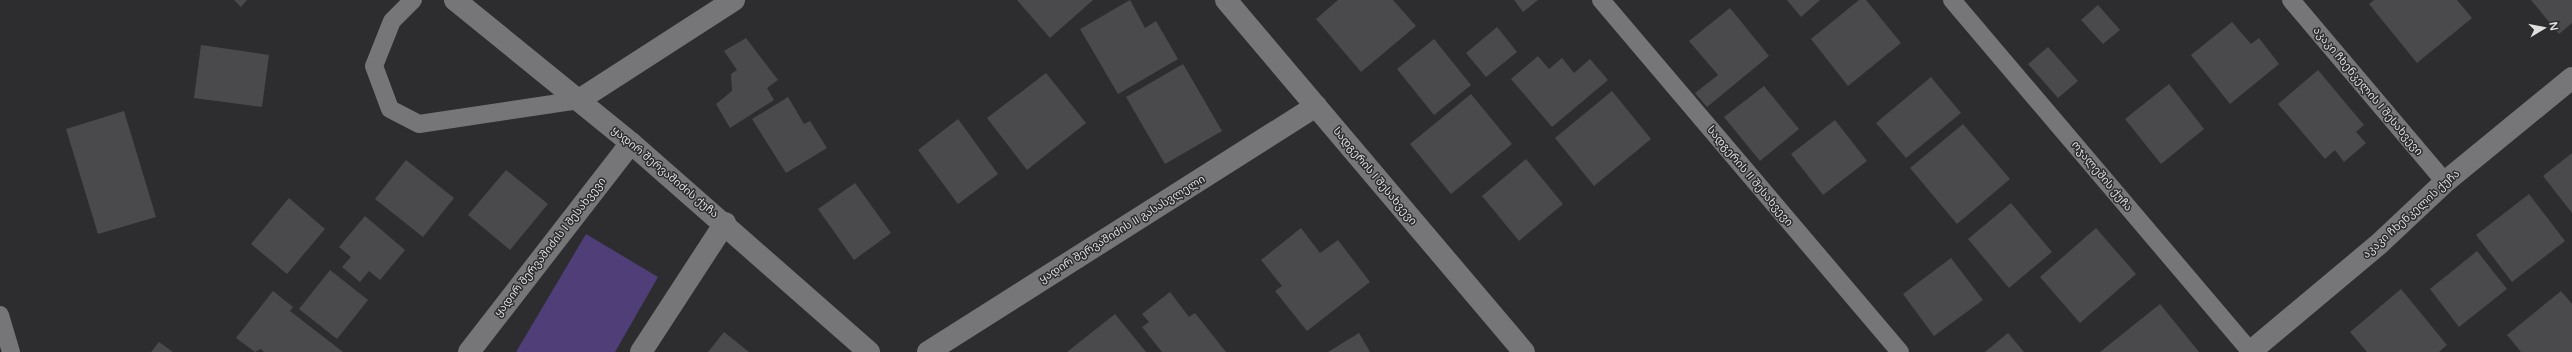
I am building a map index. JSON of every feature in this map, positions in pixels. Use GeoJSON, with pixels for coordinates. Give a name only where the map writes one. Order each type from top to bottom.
{"type":"FeatureCollection","features":[{"type":"Feature","properties":{"kind":"street","name":"ყადირ შერვაშიძის ქუჩა"},"geometry":{"type":"LineString","coordinates":[[455,0],[631,143],[725,223],[869,352]]}},
{"type":"Feature","properties":{"kind":"street"},"geometry":{"type":"LineString","coordinates":[[579,100],[734,0]]}},
{"type":"Feature","properties":{"kind":"street","name":"სადგერის I შესახვევი"},"geometry":{"type":"LineString","coordinates":[[1226,0],[1524,352]]}},
{"type":"Feature","properties":{"kind":"street","name":"აკაკი ჩხენკელის ქუჩა"},"geometry":{"type":"LineString","coordinates":[[2251,352],[2379,244],[2445,182],[2572,78]]}},
{"type":"Feature","properties":{"kind":"street","name":"ყადირ შერვაშიძის II გასასვლელი"},"geometry":{"type":"LineString","coordinates":[[928,352],[1316,106]]}},
{"type":"Feature","properties":{"kind":"street","name":"ყადირ შერვაშიძის I შესახვევი"},"geometry":{"type":"LineString","coordinates":[[469,352],[631,143]]}},
{"type":"Feature","properties":{"kind":"street"},"geometry":{"type":"LineString","coordinates":[[640,352],[725,223]]}},
{"type":"Feature","properties":{"kind":"lane"},"geometry":{"type":"LineString","coordinates":[[413,0],[392,21],[374,66],[390,109],[419,124],[579,100]]}},
{"type":"Feature","properties":{"kind":"lane","name":"სადგერის II შესახვევი"},"geometry":{"type":"LineString","coordinates":[[1601,0],[1900,352]]}},
{"type":"Feature","properties":{"kind":"lane","name":"ოჯალეშის ქუჩა"},"geometry":{"type":"LineString","coordinates":[[1952,0],[2251,352]]}},
{"type":"Feature","properties":{"kind":"lane","name":"აკაკი ჩხენკელის I შესახვევი"},"geometry":{"type":"LineString","coordinates":[[2291,0],[2445,182]]}},
{"type":"Feature","properties":{"kind":"lane"},"geometry":{"type":"LineString","coordinates":[[0,314],[11,352]]}},
{"type":"Feature","properties":{"kind":"shaded area"},"geometry":{"type":"Polygon","coordinates":[[[586,234],[658,277],[615,352],[516,352],[586,234]]]}},
{"type":"Feature","properties":{"kind":"building"},"geometry":{"type":"Polygon","coordinates":[[[234,0],[247,0],[241,7],[234,0]]]}},
{"type":"Feature","properties":{"kind":"building"},"geometry":{"type":"Polygon","coordinates":[[[1017,0],[1093,0],[1050,38],[1017,0]]]}},
{"type":"Feature","properties":{"kind":"building"},"geometry":{"type":"Polygon","coordinates":[[[1130,0],[1145,28],[1156,21],[1178,59],[1118,94],[1080,29],[1130,0]]]}},
{"type":"Feature","properties":{"kind":"building"},"geometry":{"type":"Polygon","coordinates":[[[1338,0],[1393,0],[1416,26],[1361,72],[1316,19],[1338,0]]]}},
{"type":"Feature","properties":{"kind":"building"},"geometry":{"type":"Polygon","coordinates":[[[1514,0],[1538,0],[1523,12],[1514,0]]]}},
{"type":"Feature","properties":{"kind":"building"},"geometry":{"type":"Polygon","coordinates":[[[1787,0],[1820,0],[1801,17],[1787,0]]]}},
{"type":"Feature","properties":{"kind":"building"},"geometry":{"type":"Polygon","coordinates":[[[1859,0],[1866,0],[1901,43],[1848,86],[1811,39],[1859,0]]]}},
{"type":"Feature","properties":{"kind":"building"},"geometry":{"type":"Polygon","coordinates":[[[2374,0],[2457,0],[2472,18],[2417,63],[2369,4],[2374,0]]]}},
{"type":"Feature","properties":{"kind":"building"},"geometry":{"type":"Polygon","coordinates":[[[2531,0],[2572,0],[2572,23],[2559,34],[2531,0]]]}},
{"type":"Feature","properties":{"kind":"building"},"geometry":{"type":"Polygon","coordinates":[[[2098,5],[2120,30],[2103,44],[2081,20],[2098,5]]]}},
{"type":"Feature","properties":{"kind":"building"},"geometry":{"type":"Polygon","coordinates":[[[1730,8],[1769,56],[1707,107],[1695,93],[1718,75],[1689,41],[1730,8]]]}},
{"type":"Feature","properties":{"kind":"building"},"geometry":{"type":"Polygon","coordinates":[[[2232,22],[2251,44],[2259,38],[2279,64],[2230,104],[2191,55],[2232,22]]]}},
{"type":"Feature","properties":{"kind":"building"},"geometry":{"type":"Polygon","coordinates":[[[1497,27],[1517,52],[1486,77],[1466,53],[1497,27]]]}},
{"type":"Feature","properties":{"kind":"building"},"geometry":{"type":"Polygon","coordinates":[[[746,38],[778,80],[767,88],[774,100],[730,128],[716,104],[732,91],[731,74],[737,70],[724,51],[746,38]]]}},
{"type":"Feature","properties":{"kind":"building"},"geometry":{"type":"Polygon","coordinates":[[[1434,39],[1471,85],[1434,115],[1397,69],[1434,39]]]}},
{"type":"Feature","properties":{"kind":"building"},"geometry":{"type":"Polygon","coordinates":[[[201,45],[269,55],[262,107],[194,98],[201,45]]]}},
{"type":"Feature","properties":{"kind":"building"},"geometry":{"type":"Polygon","coordinates":[[[2048,47],[2078,81],[2058,98],[2028,64],[2048,47]]]}},
{"type":"Feature","properties":{"kind":"building"},"geometry":{"type":"Polygon","coordinates":[[[1538,56],[1549,69],[1562,58],[1574,73],[1590,59],[1608,80],[1552,127],[1511,79],[1538,56]]]}},
{"type":"Feature","properties":{"kind":"building"},"geometry":{"type":"Polygon","coordinates":[[[1183,64],[1222,131],[1165,164],[1126,97],[1183,64]]]}},
{"type":"Feature","properties":{"kind":"building"},"geometry":{"type":"Polygon","coordinates":[[[2318,70],[2364,125],[2356,132],[2366,143],[2344,162],[2335,150],[2325,159],[2278,104],[2318,70]]]}},
{"type":"Feature","properties":{"kind":"building"},"geometry":{"type":"Polygon","coordinates":[[[1046,73],[1086,123],[1027,170],[987,118],[1046,73]]]}},
{"type":"Feature","properties":{"kind":"building"},"geometry":{"type":"Polygon","coordinates":[[[1931,77],[1961,113],[1906,158],[1876,123],[1931,77]]]}},
{"type":"Feature","properties":{"kind":"building"},"geometry":{"type":"Polygon","coordinates":[[[2169,84],[2204,129],[2161,164],[2125,119],[2169,84]]]}},
{"type":"Feature","properties":{"kind":"building"},"geometry":{"type":"Polygon","coordinates":[[[1764,86],[1799,129],[1760,161],[1724,117],[1764,86]]]}},
{"type":"Feature","properties":{"kind":"building"},"geometry":{"type":"Polygon","coordinates":[[[1612,91],[1651,139],[1594,186],[1555,138],[1612,91]]]}},
{"type":"Feature","properties":{"kind":"building"},"geometry":{"type":"Polygon","coordinates":[[[1471,94],[1512,144],[1451,194],[1410,144],[1471,94]]]}},
{"type":"Feature","properties":{"kind":"building"},"geometry":{"type":"Polygon","coordinates":[[[788,97],[804,124],[810,121],[827,148],[786,173],[752,119],[788,97]]]}},
{"type":"Feature","properties":{"kind":"building"},"geometry":{"type":"Polygon","coordinates":[[[124,111],[156,217],[98,234],[66,129],[124,111]]]}},
{"type":"Feature","properties":{"kind":"building"},"geometry":{"type":"Polygon","coordinates":[[[958,119],[998,174],[958,204],[918,150],[958,119]]]}},
{"type":"Feature","properties":{"kind":"building"},"geometry":{"type":"Polygon","coordinates":[[[1835,120],[1867,161],[1823,195],[1791,154],[1835,120]]]}},
{"type":"Feature","properties":{"kind":"building"},"geometry":{"type":"Polygon","coordinates":[[[1963,124],[2010,179],[1957,224],[1910,168],[1963,124]]]}},
{"type":"Feature","properties":{"kind":"building"},"geometry":{"type":"Polygon","coordinates":[[[2572,153],[2572,213],[2543,176],[2572,153]]]}},
{"type":"Feature","properties":{"kind":"building"},"geometry":{"type":"Polygon","coordinates":[[[1526,159],[1563,204],[1519,241],[1482,196],[1526,159]]]}},
{"type":"Feature","properties":{"kind":"building"},"geometry":{"type":"Polygon","coordinates":[[[406,160],[454,198],[423,237],[375,199],[406,160]]]}},
{"type":"Feature","properties":{"kind":"building"},"geometry":{"type":"Polygon","coordinates":[[[506,170],[548,204],[510,250],[468,215],[506,170]]]}},
{"type":"Feature","properties":{"kind":"building"},"geometry":{"type":"Polygon","coordinates":[[[855,183],[891,233],[854,260],[818,209],[855,183]]]}},
{"type":"Feature","properties":{"kind":"building"},"geometry":{"type":"Polygon","coordinates":[[[2529,194],[2565,241],[2512,282],[2476,235],[2529,194]]]}},
{"type":"Feature","properties":{"kind":"building"},"geometry":{"type":"Polygon","coordinates":[[[289,198],[325,229],[287,274],[251,244],[289,198]]]}},
{"type":"Feature","properties":{"kind":"building"},"geometry":{"type":"Polygon","coordinates":[[[2011,203],[2052,252],[2009,288],[1968,239],[2011,203]]]}},
{"type":"Feature","properties":{"kind":"building"},"geometry":{"type":"Polygon","coordinates":[[[365,216],[405,250],[380,280],[369,271],[360,282],[342,267],[351,257],[339,247],[365,216]]]}},
{"type":"Feature","properties":{"kind":"building"},"geometry":{"type":"Polygon","coordinates":[[[1301,228],[1320,253],[1338,240],[1370,282],[1307,331],[1275,291],[1282,286],[1261,260],[1301,228]]]}},
{"type":"Feature","properties":{"kind":"building"},"geometry":{"type":"Polygon","coordinates":[[[2096,228],[2136,274],[2080,323],[2040,277],[2096,228]]]}},
{"type":"Feature","properties":{"kind":"building"},"geometry":{"type":"Polygon","coordinates":[[[2477,251],[2507,289],[2459,327],[2430,289],[2477,251]]]}},
{"type":"Feature","properties":{"kind":"building"},"geometry":{"type":"Polygon","coordinates":[[[1951,258],[1983,300],[1934,336],[1903,294],[1951,258]]]}},
{"type":"Feature","properties":{"kind":"building"},"geometry":{"type":"Polygon","coordinates":[[[330,270],[368,300],[337,339],[299,309],[330,270]]]}},
{"type":"Feature","properties":{"kind":"building"},"geometry":{"type":"Polygon","coordinates":[[[2401,289],[2447,345],[2439,352],[2367,352],[2350,332],[2401,289]]]}},
{"type":"Feature","properties":{"kind":"building"},"geometry":{"type":"Polygon","coordinates":[[[273,291],[293,307],[290,311],[343,352],[264,352],[261,349],[255,352],[236,338],[273,291]]]}},
{"type":"Feature","properties":{"kind":"building"},"geometry":{"type":"Polygon","coordinates":[[[2561,291],[2572,304],[2572,352],[2521,352],[2507,335],[2561,291]]]}},
{"type":"Feature","properties":{"kind":"building"},"geometry":{"type":"Polygon","coordinates":[[[1170,292],[1189,317],[1195,313],[1226,352],[1162,352],[1142,327],[1149,322],[1142,314],[1170,292]]]}},
{"type":"Feature","properties":{"kind":"building"},"geometry":{"type":"Polygon","coordinates":[[[2160,304],[2199,352],[2100,352],[2160,304]]]}},
{"type":"Feature","properties":{"kind":"building"},"geometry":{"type":"Polygon","coordinates":[[[1115,314],[1146,352],[1067,352],[1115,314]]]}},
{"type":"Feature","properties":{"kind":"building"},"geometry":{"type":"Polygon","coordinates":[[[724,332],[749,352],[708,352],[724,332]]]}},
{"type":"Feature","properties":{"kind":"building"},"geometry":{"type":"Polygon","coordinates":[[[1359,333],[1370,352],[1328,352],[1359,333]]]}},
{"type":"Feature","properties":{"kind":"building"},"geometry":{"type":"Polygon","coordinates":[[[2008,333],[2024,352],[1985,352],[2008,333]]]}},
{"type":"Feature","properties":{"kind":"building"},"geometry":{"type":"Polygon","coordinates":[[[159,342],[173,352],[151,352],[159,342]]]}}]}
